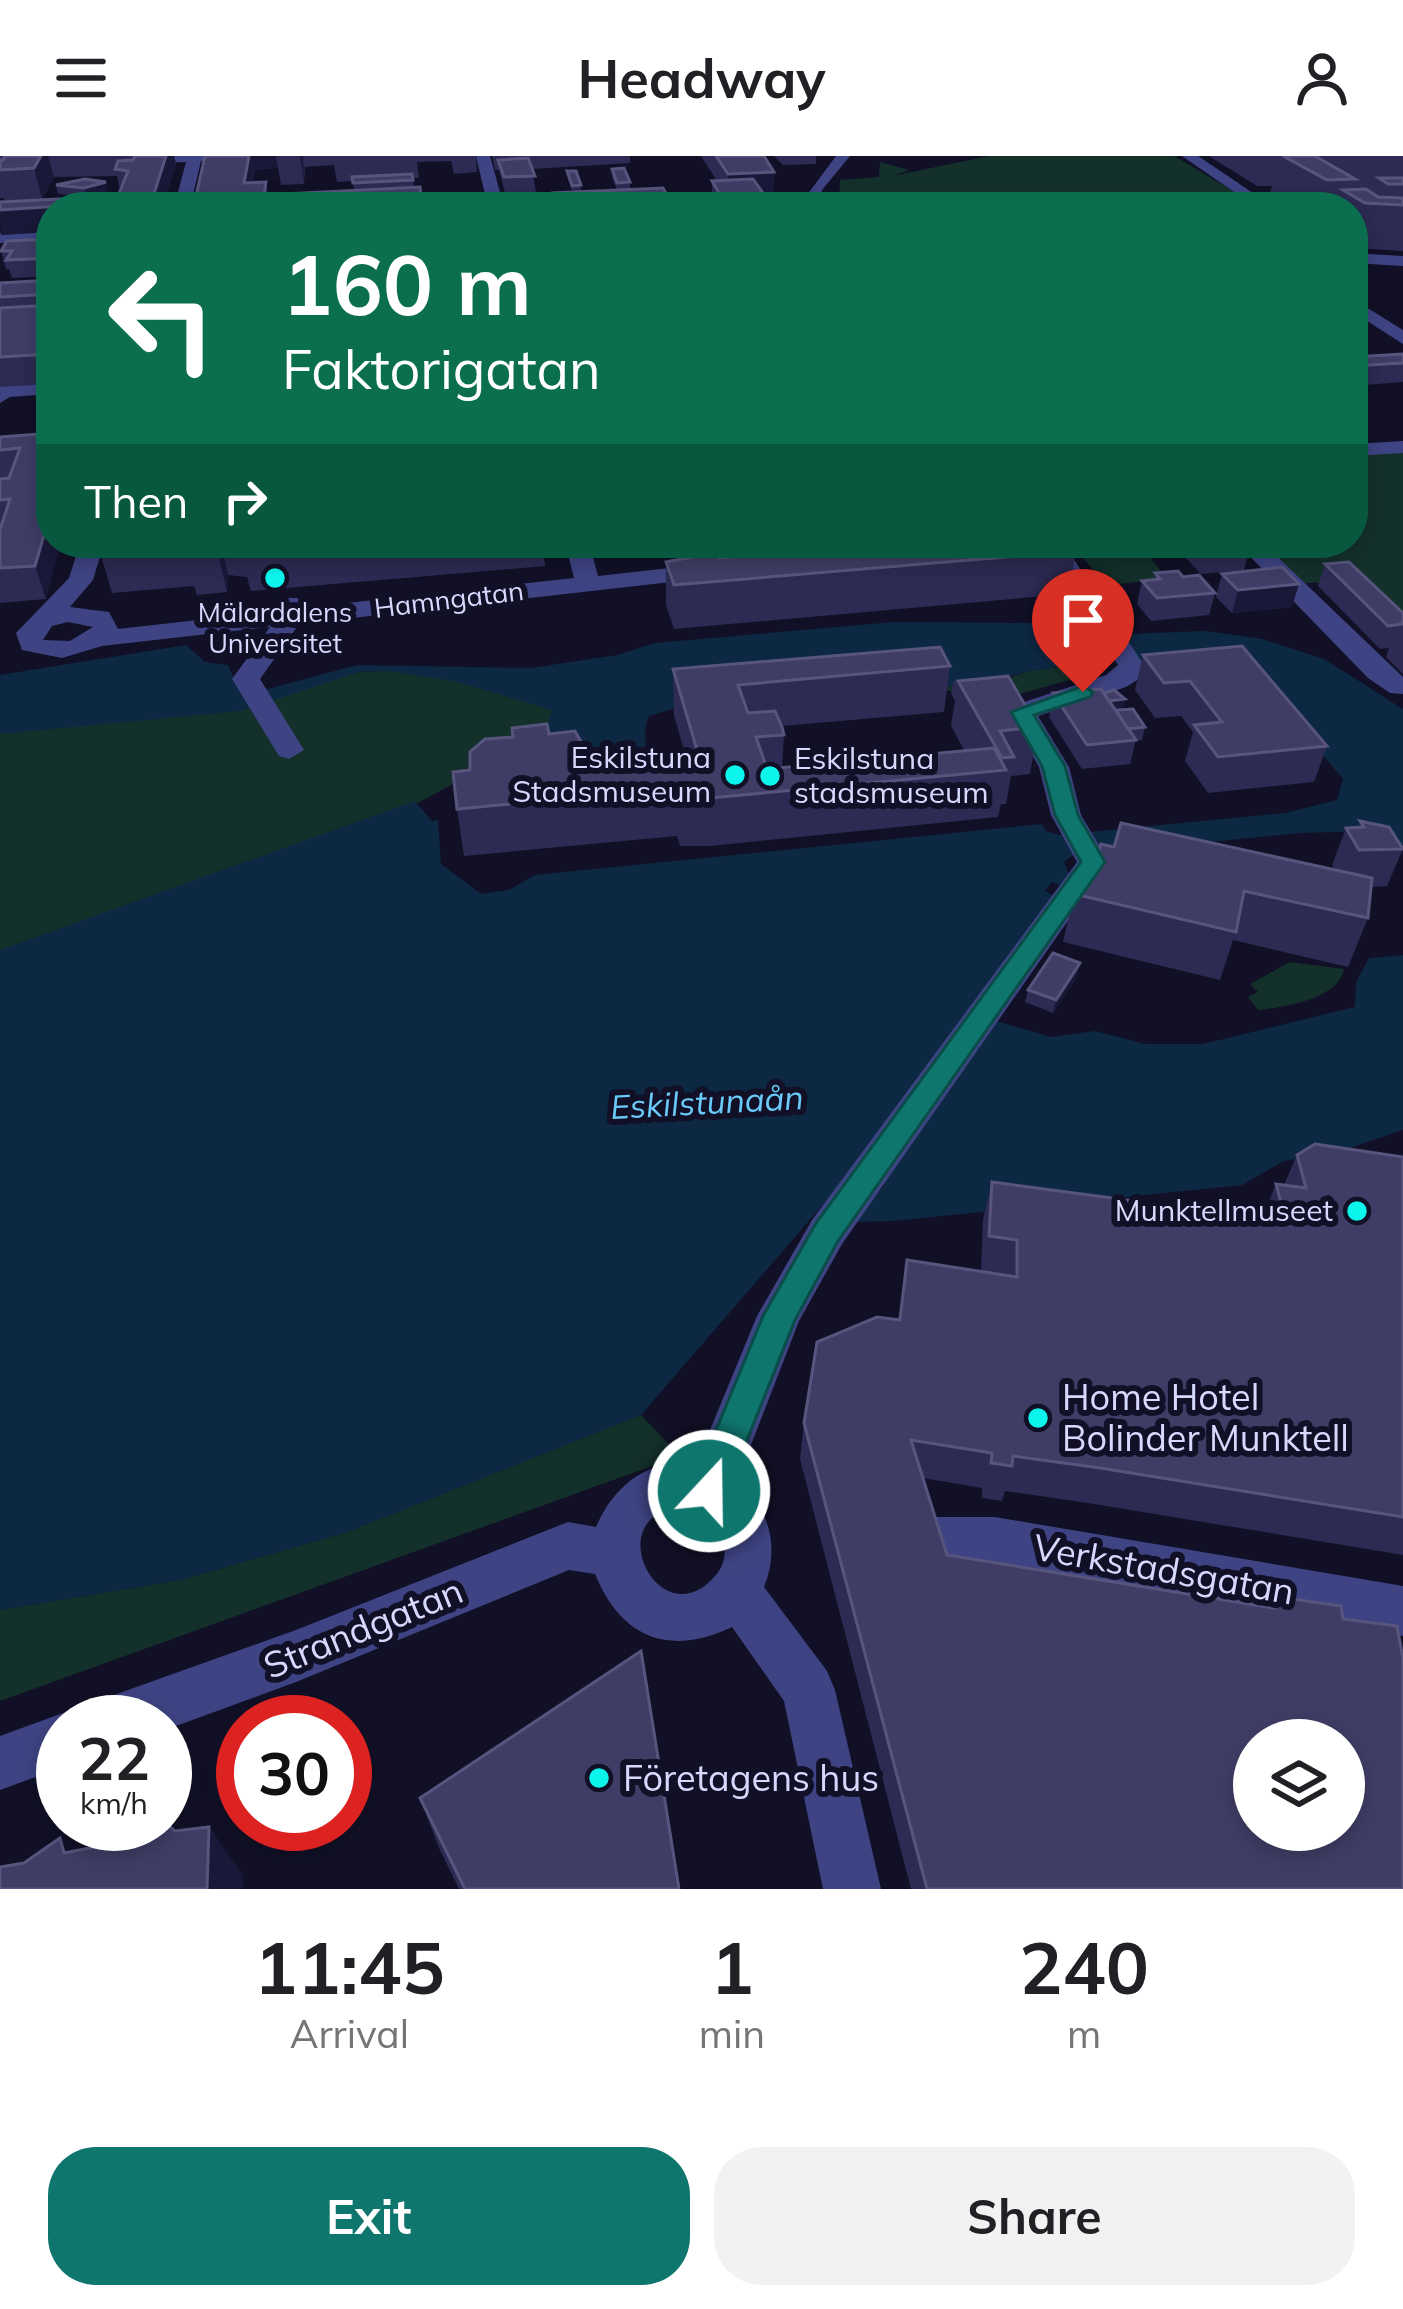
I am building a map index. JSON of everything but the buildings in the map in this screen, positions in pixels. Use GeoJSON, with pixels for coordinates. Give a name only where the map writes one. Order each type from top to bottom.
{"type":"FeatureCollection","features":[{"type":"Feature","properties":{"kind":"street"},"geometry":{"type":"LineString","coordinates":[[107,160],[226,156]]}},
{"type":"Feature","properties":{"kind":"street"},"geometry":{"type":"LineString","coordinates":[[483,156],[492,192]]}},
{"type":"Feature","properties":{"kind":"street"},"geometry":{"type":"LineString","coordinates":[[815,192],[843,156]]}},
{"type":"Feature","properties":{"kind":"street"},"geometry":{"type":"LineString","coordinates":[[1189,156],[1243,192]]}},
{"type":"Feature","properties":{"kind":"street"},"geometry":{"type":"LineString","coordinates":[[186,192],[195,157]]}},
{"type":"Feature","properties":{"kind":"street"},"geometry":{"type":"LineString","coordinates":[[0,238],[36,236]]}},
{"type":"Feature","properties":{"kind":"street"},"geometry":{"type":"LineString","coordinates":[[1368,259],[1403,261]]}},
{"type":"Feature","properties":{"kind":"street"},"geometry":{"type":"LineString","coordinates":[[1368,295],[1403,319]]}},
{"type":"Feature","properties":{"kind":"street"},"geometry":{"type":"LineString","coordinates":[[1368,314],[1403,338]]}},
{"type":"Feature","properties":{"kind":"street"},"geometry":{"type":"LineString","coordinates":[[0,397],[2,391],[36,389]]}},
{"type":"Feature","properties":{"kind":"street"},"geometry":{"type":"LineString","coordinates":[[1368,449],[1403,446]]}},
{"type":"Feature","properties":{"kind":"street"},"geometry":{"type":"LineString","coordinates":[[0,650],[38,632],[81,580],[88,558]]}},
{"type":"Feature","properties":{"kind":"street"},"geometry":{"type":"LineString","coordinates":[[580,558],[586,582]]}},
{"type":"Feature","properties":{"kind":"street"},"geometry":{"type":"LineString","coordinates":[[709,1491],[779,1316],[827,1232],[982,1015],[1084,848],[1054,766],[1022,712],[1117,681],[1129,673],[1130,663],[1056,558]]}},
{"type":"Feature","properties":{"kind":"street"},"geometry":{"type":"LineString","coordinates":[[1265,558],[1378,672],[1400,687]]}},
{"type":"Feature","properties":{"kind":"street","name":"Hamngatan"},"geometry":{"type":"LineString","coordinates":[[38,632],[61,650],[96,623],[472,600],[586,582],[741,568]]}},
{"type":"Feature","properties":{"kind":"street"},"geometry":{"type":"LineString","coordinates":[[81,580],[96,623]]}},
{"type":"Feature","properties":{"kind":"street"},"geometry":{"type":"LineString","coordinates":[[289,750],[245,679],[290,611]]}},
{"type":"Feature","properties":{"kind":"street"},"geometry":{"type":"LineString","coordinates":[[0,635],[38,632]]}},
{"type":"Feature","properties":{"kind":"street"},"geometry":{"type":"LineString","coordinates":[[680,1485],[709,1491],[734,1508],[745,1525],[748,1564],[736,1589],[706,1612],[663,1614],[627,1592],[613,1553],[616,1532],[640,1499],[680,1485]]}},
{"type":"Feature","properties":{"kind":"street","name":"Verkstadsgatan"},"geometry":{"type":"LineString","coordinates":[[924,1540],[994,1540],[1403,1611]]}},
{"type":"Feature","properties":{"kind":"street","name":"Strandgatan"},"geometry":{"type":"LineString","coordinates":[[188,1695],[568,1546],[613,1553]]}},
{"type":"Feature","properties":{"kind":"street"},"geometry":{"type":"LineString","coordinates":[[736,1589],[808,1690],[852,1889]]}},
{"type":"Feature","properties":{"kind":"street"},"geometry":{"type":"LineString","coordinates":[[0,1763],[36,1750]]}},
{"type":"Feature","properties":{"kind":"green space"},"geometry":{"type":"Polygon","coordinates":[[[989,156],[1174,156],[1235,192],[840,192],[840,180],[879,177],[880,162],[909,170],[893,176],[989,156]]]}},
{"type":"Feature","properties":{"kind":"green space"},"geometry":{"type":"Polygon","coordinates":[[[1403,451],[1403,631],[1352,580],[1285,585],[1259,558],[1368,558],[1368,454],[1403,451]]]}},
{"type":"Feature","properties":{"kind":"green space"},"geometry":{"type":"Polygon","coordinates":[[[1084,558],[1151,558],[1166,578],[1105,586],[1084,558]]]}},
{"type":"Feature","properties":{"kind":"green space"},"geometry":{"type":"Polygon","coordinates":[[[1107,660],[1107,668],[1098,672],[984,704],[969,689],[928,693],[943,685],[993,683],[1029,671],[1107,660]]]}},
{"type":"Feature","properties":{"kind":"green space"},"geometry":{"type":"Polygon","coordinates":[[[362,667],[465,681],[562,714],[539,737],[418,803],[0,956],[0,728],[239,705],[362,667]]]}},
{"type":"Feature","properties":{"kind":"green space"},"geometry":{"type":"Polygon","coordinates":[[[1290,962],[1344,969],[1340,979],[1322,994],[1258,1010],[1248,997],[1258,992],[1250,984],[1290,962]]]}},
{"type":"Feature","properties":{"kind":"green space"},"geometry":{"type":"Polygon","coordinates":[[[641,1415],[680,1456],[0,1701],[0,1610],[181,1580],[347,1532],[641,1415]]]}},
{"type":"Feature","properties":{"kind":"water","name":"Eskilstunaån"},"geometry":{"type":"Polygon","coordinates":[[[894,622],[1034,623],[1125,634],[1206,631],[1262,639],[1324,659],[1403,709],[1403,845],[1372,831],[1300,833],[1072,856],[1064,862],[1069,874],[1062,886],[1052,882],[1045,891],[1055,896],[996,1021],[1051,1037],[1095,1031],[1145,1044],[1203,1044],[1355,1007],[1356,982],[1369,958],[1403,955],[1403,1130],[1335,1153],[1284,1161],[1242,1185],[894,1221],[854,1222],[885,1184],[852,1171],[641,1415],[347,1532],[181,1580],[0,1610],[0,950],[415,801],[432,821],[438,820],[441,864],[481,894],[509,890],[535,875],[1042,824],[1046,831],[1059,835],[1285,813],[1337,800],[1343,779],[1267,689],[1146,661],[1107,660],[1029,671],[983,684],[679,707],[649,716],[646,726],[649,752],[671,783],[552,749],[547,727],[552,710],[454,681],[389,671],[359,672],[240,711],[0,734],[0,675],[186,645],[205,662],[228,665],[242,696],[357,665],[531,668],[617,655],[655,643],[894,622]]]}},
{"type":"Feature","properties":{"kind":"place","name":"Mälardalens Universitet"},"geometry":{"type":"Point","coordinates":[275,578]}},
{"type":"Feature","properties":{"kind":"place","name":"Eskilstuna Stadsmuseum"},"geometry":{"type":"Point","coordinates":[735,775]}},
{"type":"Feature","properties":{"kind":"place","name":"Eskilstuna stadsmuseum"},"geometry":{"type":"Point","coordinates":[770,776]}},
{"type":"Feature","properties":{"kind":"place","name":"Munktellmuseet"},"geometry":{"type":"Point","coordinates":[1357,1211]}},
{"type":"Feature","properties":{"kind":"place","name":"Home Hotel Bolinder Munktell"},"geometry":{"type":"Point","coordinates":[1038,1418]}},
{"type":"Feature","properties":{"kind":"place","name":"Företagens hus"},"geometry":{"type":"Point","coordinates":[599,1778]}},
{"type":"Feature","properties":{"kind":"route"},"geometry":{"type":"LineString","coordinates":[[709,1491],[779,1316],[827,1232],[1093,862],[1066,815],[1054,766],[1022,712],[1083,692]]}}]}
